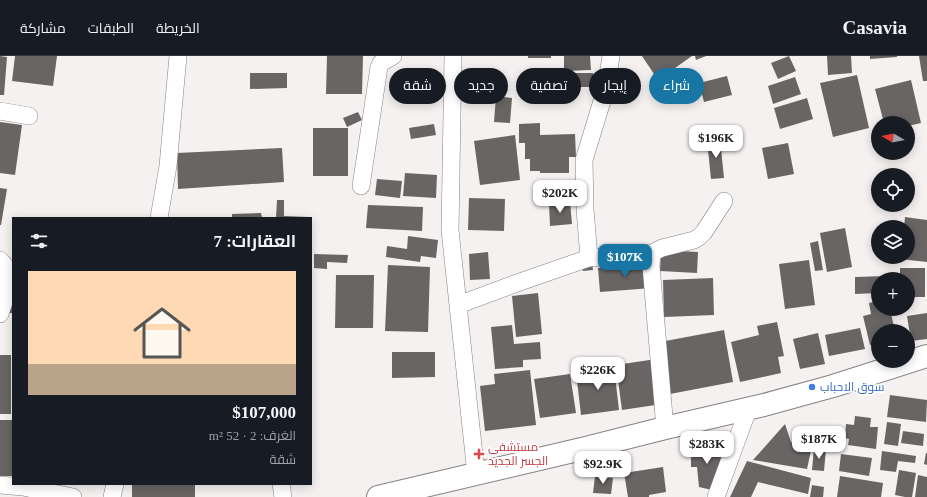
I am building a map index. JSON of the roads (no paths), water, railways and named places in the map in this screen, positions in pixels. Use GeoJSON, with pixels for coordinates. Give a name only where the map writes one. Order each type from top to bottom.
{"type":"FeatureCollection","features":[{"type":"Feature","properties":{"kind":"main road"},"geometry":{"type":"LineString","coordinates":[[402,497],[586,451],[665,428],[764,405],[834,386],[927,356]]}},
{"type":"Feature","properties":{"kind":"main road"},"geometry":{"type":"LineString","coordinates":[[378,497],[746,415],[927,367]]}},
{"type":"Feature","properties":{"kind":"street"},"geometry":{"type":"LineString","coordinates":[[159,217],[168,166],[178,56]]}},
{"type":"Feature","properties":{"kind":"street"},"geometry":{"type":"LineString","coordinates":[[361,186],[380,67],[381,63],[393,56]]}},
{"type":"Feature","properties":{"kind":"street"},"geometry":{"type":"LineString","coordinates":[[453,56],[450,230],[476,474]]}},
{"type":"Feature","properties":{"kind":"street"},"geometry":{"type":"LineString","coordinates":[[589,258],[585,209],[584,160],[606,88],[611,56]]}},
{"type":"Feature","properties":{"kind":"street"},"geometry":{"type":"LineString","coordinates":[[0,111],[29,116]]}},
{"type":"Feature","properties":{"kind":"street"},"geometry":{"type":"LineString","coordinates":[[458,305],[589,258],[652,254],[662,248],[694,240],[704,232],[724,201]]}},
{"type":"Feature","properties":{"kind":"street"},"geometry":{"type":"LineString","coordinates":[[652,254],[651,266],[665,428]]}},
{"type":"Feature","properties":{"kind":"street"},"geometry":{"type":"LineString","coordinates":[[0,260],[7,269],[9,280],[4,304],[0,314]]}},
{"type":"Feature","properties":{"kind":"street"},"geometry":{"type":"LineString","coordinates":[[716,497],[746,415]]}},
{"type":"Feature","properties":{"kind":"street"},"geometry":{"type":"LineString","coordinates":[[0,485],[73,497]]}},
{"type":"Feature","properties":{"kind":"street"},"geometry":{"type":"LineString","coordinates":[[112,497],[114,485]]}},
{"type":"Feature","properties":{"kind":"street"},"geometry":{"type":"LineString","coordinates":[[281,485],[283,497]]}},
{"type":"Feature","properties":{"kind":"place","name":"سوق الاحباب"},"geometry":{"type":"Point","coordinates":[812,387]}},
{"type":"Feature","properties":{"kind":"place","name":"مستشفى الجسر الجديد"},"geometry":{"type":"Point","coordinates":[479,454]}}]}
